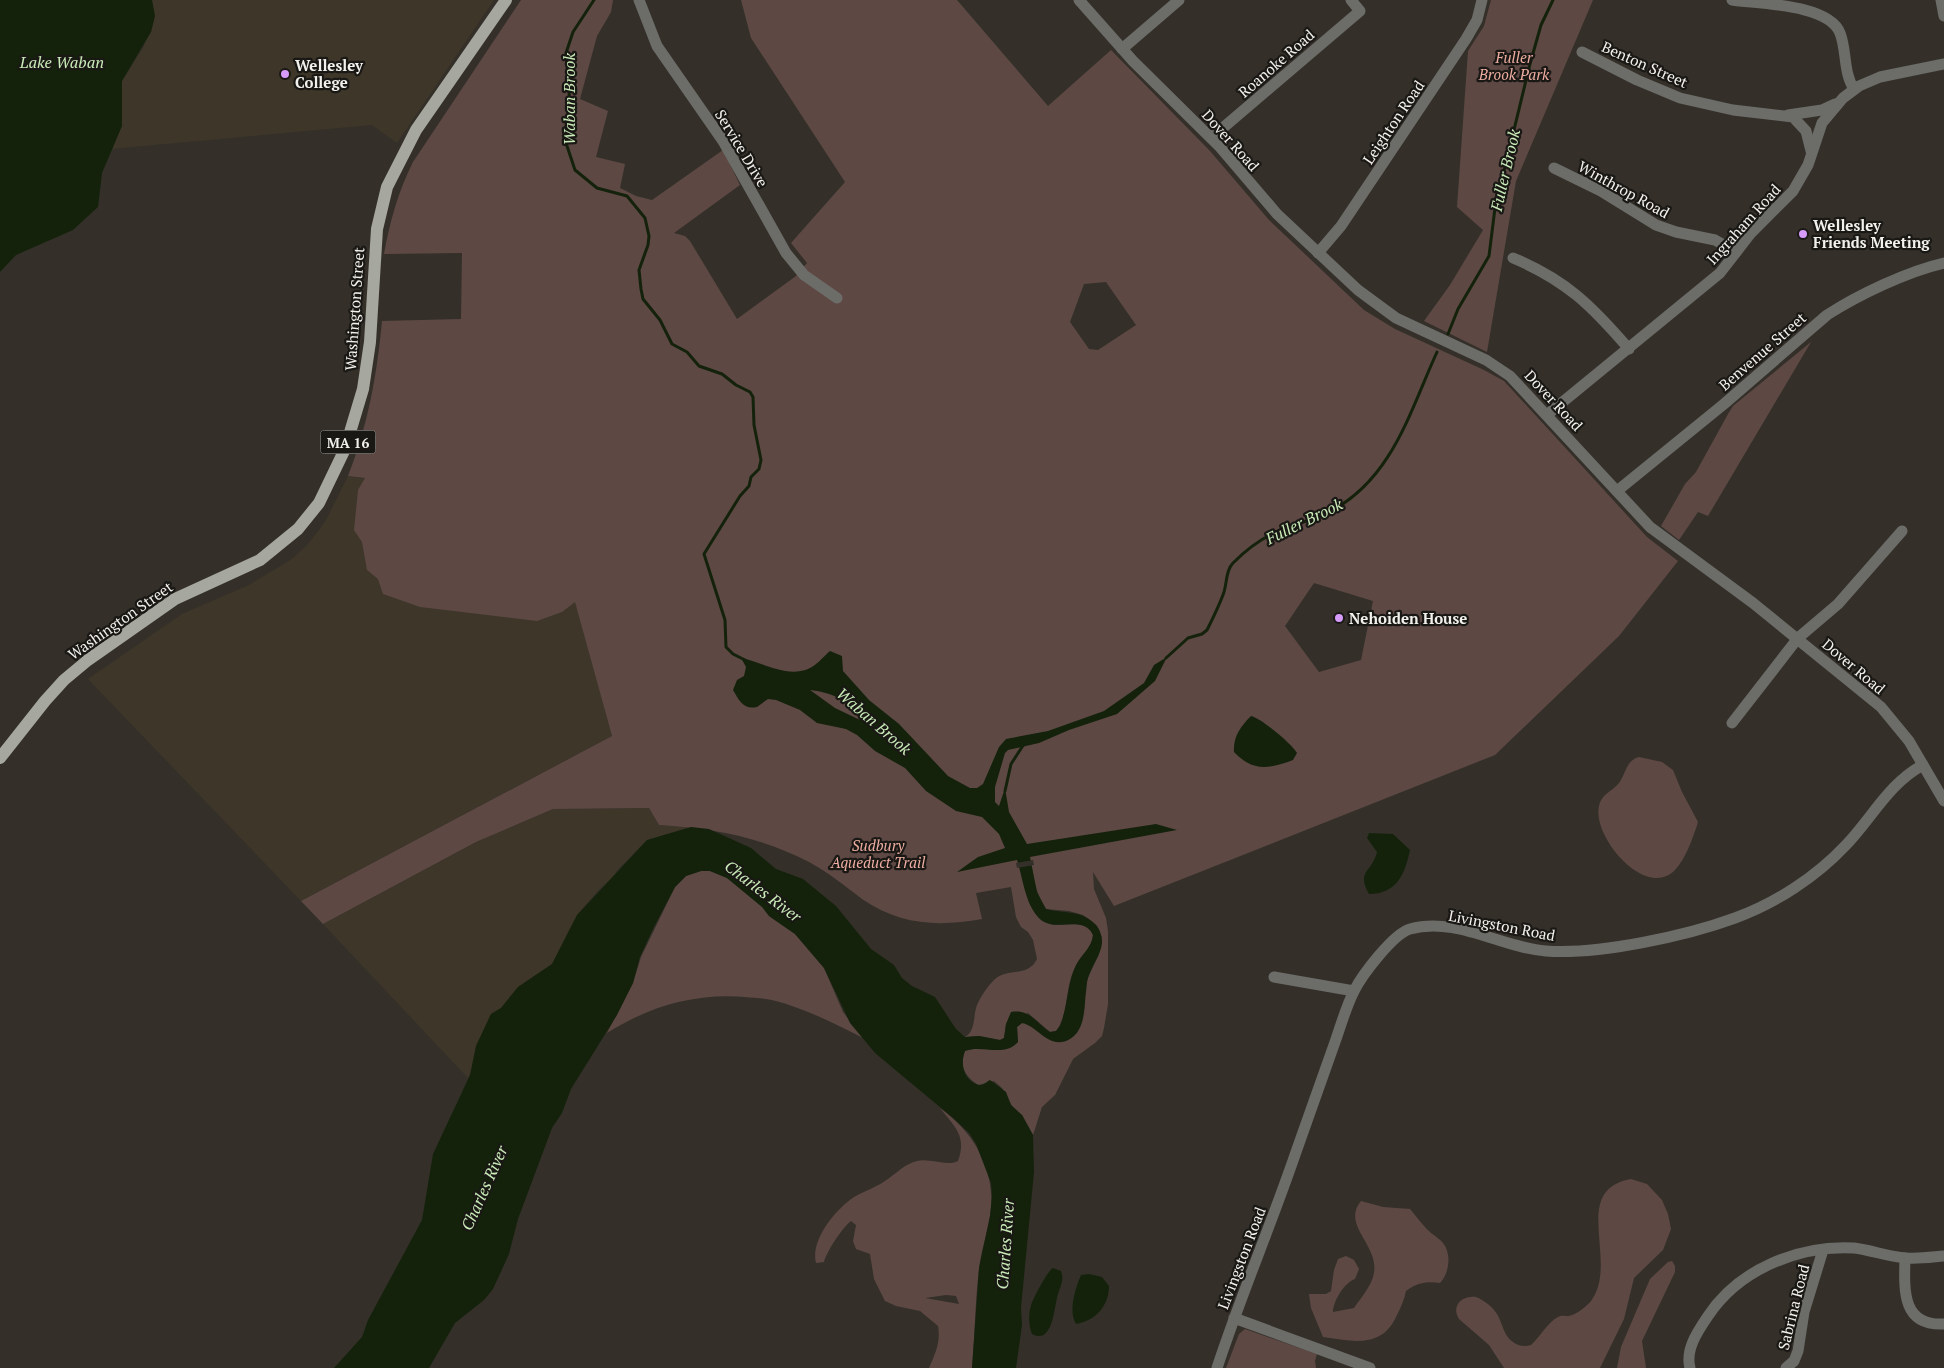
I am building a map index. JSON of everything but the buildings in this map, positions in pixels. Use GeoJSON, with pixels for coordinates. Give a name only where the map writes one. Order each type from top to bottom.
{"type":"FeatureCollection","features":[{"type":"Feature","properties":{"kind":"main road","name":"Washington Street"},"geometry":{"type":"LineString","coordinates":[[0,758],[44,701],[64,680],[88,660],[175,599],[260,560],[298,529],[319,503],[345,449],[363,389],[370,342],[377,229],[387,187],[416,130],[506,0]]}},
{"type":"Feature","properties":{"kind":"street","name":"Service Drive"},"geometry":{"type":"LineString","coordinates":[[639,0],[657,46],[729,151],[786,253],[809,279],[837,298]]}},
{"type":"Feature","properties":{"kind":"street","name":"Dover Road"},"geometry":{"type":"LineString","coordinates":[[1079,0],[1122,48],[1211,138],[1268,204],[1358,290],[1388,313],[1503,370],[1523,387],[1642,520],[1659,535],[1798,638],[1886,712],[1903,733],[1944,801]]}},
{"type":"Feature","properties":{"kind":"street"},"geometry":{"type":"LineString","coordinates":[[1122,48],[1179,0]]}},
{"type":"Feature","properties":{"kind":"street","name":"Roanoke Road"},"geometry":{"type":"LineString","coordinates":[[1211,138],[1360,11],[1351,0]]}},
{"type":"Feature","properties":{"kind":"street","name":"Leighton Road"},"geometry":{"type":"LineString","coordinates":[[1318,253],[1341,226],[1466,39],[1479,13],[1482,0]]}},
{"type":"Feature","properties":{"kind":"street"},"geometry":{"type":"LineString","coordinates":[[1732,0],[1809,11],[1828,18],[1840,32],[1849,78],[1854,89]]}},
{"type":"Feature","properties":{"kind":"street"},"geometry":{"type":"LineString","coordinates":[[1942,0],[1944,16]]}},
{"type":"Feature","properties":{"kind":"street","name":"Benton Street"},"geometry":{"type":"LineString","coordinates":[[1582,52],[1637,80],[1680,98],[1733,110],[1785,115],[1822,110],[1838,102]]}},
{"type":"Feature","properties":{"kind":"street","name":"Ingraham Road"},"geometry":{"type":"LineString","coordinates":[[1548,414],[1708,284],[1751,233],[1793,191],[1805,171],[1822,123],[1838,102],[1854,89],[1887,74],[1944,64]]}},
{"type":"Feature","properties":{"kind":"street","name":"Benton Street"},"geometry":{"type":"LineString","coordinates":[[1785,115],[1799,121],[1806,130],[1812,152]]}},
{"type":"Feature","properties":{"kind":"street","name":"Winthrop Road"},"geometry":{"type":"LineString","coordinates":[[1554,168],[1601,191],[1656,225],[1676,232],[1715,240],[1736,252]]}},
{"type":"Feature","properties":{"kind":"street"},"geometry":{"type":"LineString","coordinates":[[1513,258],[1540,270],[1569,288],[1588,304],[1629,349]]}},
{"type":"Feature","properties":{"kind":"street","name":"Benvenue Street"},"geometry":{"type":"LineString","coordinates":[[1617,491],[1716,411],[1827,315],[1910,274],[1944,263]]}},
{"type":"Feature","properties":{"kind":"street"},"geometry":{"type":"LineString","coordinates":[[1732,723],[1798,638],[1838,604],[1902,531]]}},
{"type":"Feature","properties":{"kind":"street","name":"Livingston Road"},"geometry":{"type":"LineString","coordinates":[[1217,1368],[1354,991],[1383,951],[1409,929],[1462,929],[1545,951],[1575,951],[1604,948],[1702,929],[1770,902],[1823,866],[1845,846],[1904,777],[1923,765]]}},
{"type":"Feature","properties":{"kind":"street"},"geometry":{"type":"LineString","coordinates":[[1274,977],[1354,991]]}},
{"type":"Feature","properties":{"kind":"street","name":"Sabrina Road"},"geometry":{"type":"LineString","coordinates":[[1690,1368],[1689,1356],[1694,1339],[1724,1295],[1755,1272],[1776,1262],[1799,1254],[1851,1248],[1905,1258],[1944,1256]]}},
{"type":"Feature","properties":{"kind":"street","name":"Sabrina Road"},"geometry":{"type":"LineString","coordinates":[[1786,1368],[1794,1361],[1798,1351],[1804,1312],[1824,1250]]}},
{"type":"Feature","properties":{"kind":"street"},"geometry":{"type":"LineString","coordinates":[[1905,1258],[1905,1285],[1910,1308],[1914,1316],[1920,1321],[1929,1324],[1944,1324]]}},
{"type":"Feature","properties":{"kind":"street"},"geometry":{"type":"LineString","coordinates":[[1234,1318],[1370,1368]]}},
{"type":"Feature","properties":{"kind":"shaded area","name":"Wellesley College"},"geometry":{"type":"Polygon","coordinates":[[[152,0],[494,0],[397,143],[372,125],[110,149],[122,126],[122,81],[143,48],[154,21],[152,0]]]}},
{"type":"Feature","properties":{"kind":"shaded area"},"geometry":{"type":"Polygon","coordinates":[[[348,476],[549,504],[612,736],[301,901],[88,679],[182,614],[249,585],[292,559],[308,544],[325,522],[348,476]]]}},
{"type":"Feature","properties":{"kind":"shaded area"},"geometry":{"type":"Polygon","coordinates":[[[649,808],[659,825],[696,827],[647,840],[617,870],[613,878],[601,887],[577,915],[552,964],[518,987],[501,1008],[491,1014],[476,1046],[473,1069],[468,1078],[323,924],[476,842],[553,809],[649,808]]]}},
{"type":"Feature","properties":{"kind":"green space","name":"Sudbury Aqueduct Trail"},"geometry":{"type":"Polygon","coordinates":[[[521,0],[613,0],[611,12],[597,36],[580,99],[608,111],[596,157],[625,164],[620,188],[636,196],[652,200],[723,150],[740,185],[674,233],[685,236],[690,241],[737,319],[796,276],[807,263],[791,243],[845,182],[751,38],[741,0],[957,0],[1048,106],[1111,50],[1210,151],[1269,220],[1364,310],[1395,329],[1504,381],[1647,537],[1678,561],[1619,636],[1495,755],[1114,906],[1093,872],[1094,889],[1106,918],[1108,931],[1108,1004],[1104,1028],[1102,1036],[1095,1043],[1073,1059],[1055,1095],[1042,1107],[1033,1135],[1022,1115],[1015,1111],[1002,1088],[994,1081],[978,1085],[967,1075],[964,1071],[963,1057],[965,1051],[977,1048],[993,1050],[1018,1042],[1017,1027],[1022,1023],[1032,1027],[1048,1039],[1060,1042],[1086,993],[1087,980],[1099,954],[1102,937],[1096,925],[1083,915],[1069,911],[1046,909],[1041,902],[1034,882],[1028,900],[1040,918],[1051,924],[1078,924],[1084,926],[1093,935],[1092,940],[1073,972],[1063,1017],[1056,1031],[1050,1032],[1028,1013],[1006,1024],[1004,1038],[1000,1040],[979,1036],[965,1037],[973,1027],[976,1009],[984,992],[991,983],[999,976],[1023,971],[1033,965],[1037,959],[1033,940],[1028,932],[1021,927],[1016,917],[1011,887],[976,893],[982,919],[966,922],[935,923],[905,919],[876,908],[823,870],[791,853],[736,835],[717,831],[659,825],[649,808],[553,809],[476,842],[323,924],[301,901],[612,736],[575,602],[562,612],[537,621],[420,607],[383,594],[378,579],[367,570],[362,542],[354,530],[358,490],[365,478],[348,476],[371,400],[382,321],[461,319],[462,253],[384,254],[395,207],[413,162],[521,0]],[[1106,282],[1084,284],[1070,322],[1089,349],[1098,350],[1136,325],[1106,282]],[[1314,583],[1285,626],[1319,672],[1361,660],[1373,601],[1314,583]]]}},
{"type":"Feature","properties":{"kind":"green space","name":"Fuller Brook Park"},"geometry":{"type":"Polygon","coordinates":[[[1491,0],[1593,0],[1516,181],[1487,352],[1424,321],[1450,285],[1483,230],[1457,207],[1468,51],[1484,26],[1491,0]]]}},
{"type":"Feature","properties":{"kind":"green space"},"geometry":{"type":"Polygon","coordinates":[[[1811,342],[1708,516],[1698,512],[1679,540],[1661,526],[1685,484],[1696,472],[1733,406],[1811,342]]]}},
{"type":"Feature","properties":{"kind":"green space"},"geometry":{"type":"Polygon","coordinates":[[[1639,757],[1662,762],[1673,770],[1698,822],[1683,860],[1675,870],[1663,877],[1650,877],[1636,871],[1624,861],[1612,848],[1599,819],[1599,806],[1602,798],[1619,783],[1631,761],[1639,757]]]}},
{"type":"Feature","properties":{"kind":"green space"},"geometry":{"type":"Polygon","coordinates":[[[701,871],[710,871],[727,878],[763,907],[769,916],[795,934],[824,968],[843,1012],[863,1038],[819,1016],[784,1003],[766,999],[726,996],[673,1003],[640,1015],[607,1033],[633,983],[641,957],[675,887],[686,876],[701,871]]]}},
{"type":"Feature","properties":{"kind":"green space"},"geometry":{"type":"Polygon","coordinates":[[[940,1108],[964,1129],[973,1142],[981,1155],[990,1184],[990,1216],[979,1269],[972,1368],[929,1368],[938,1343],[938,1326],[920,1311],[896,1306],[885,1301],[874,1279],[870,1254],[856,1249],[853,1241],[856,1225],[851,1221],[835,1240],[824,1262],[816,1263],[815,1254],[821,1235],[832,1217],[847,1202],[881,1183],[912,1162],[922,1160],[953,1163],[958,1161],[961,1145],[958,1132],[940,1108]],[[946,1295],[925,1298],[959,1304],[956,1296],[946,1295]]]}},
{"type":"Feature","properties":{"kind":"green space"},"geometry":{"type":"Polygon","coordinates":[[[1631,1179],[1647,1184],[1662,1200],[1668,1214],[1671,1229],[1663,1250],[1634,1278],[1624,1319],[1600,1368],[1504,1368],[1489,1345],[1459,1319],[1456,1310],[1459,1303],[1465,1298],[1473,1297],[1485,1302],[1496,1312],[1509,1338],[1515,1343],[1524,1346],[1531,1345],[1550,1323],[1558,1317],[1575,1314],[1587,1306],[1599,1285],[1601,1267],[1599,1212],[1603,1197],[1613,1186],[1631,1179]]]}},
{"type":"Feature","properties":{"kind":"green space"},"geometry":{"type":"Polygon","coordinates":[[[1361,1201],[1383,1207],[1410,1209],[1446,1248],[1448,1264],[1446,1275],[1440,1283],[1422,1283],[1406,1291],[1396,1317],[1390,1327],[1382,1334],[1374,1338],[1355,1341],[1323,1337],[1311,1308],[1309,1294],[1326,1294],[1331,1291],[1334,1270],[1338,1259],[1346,1256],[1354,1260],[1359,1269],[1355,1279],[1340,1292],[1333,1312],[1354,1308],[1373,1278],[1374,1263],[1371,1253],[1355,1218],[1356,1210],[1361,1201]]]}},
{"type":"Feature","properties":{"kind":"green space"},"geometry":{"type":"Polygon","coordinates":[[[1672,1261],[1675,1266],[1675,1272],[1642,1341],[1646,1368],[1617,1368],[1621,1347],[1650,1279],[1668,1262],[1672,1261]]]}},
{"type":"Feature","properties":{"kind":"green space"},"geometry":{"type":"Polygon","coordinates":[[[1245,1329],[1317,1354],[1316,1368],[1226,1368],[1239,1334],[1245,1329]]]}},
{"type":"Feature","properties":{"kind":"water","name":"Lake Waban"},"geometry":{"type":"Polygon","coordinates":[[[0,0],[152,0],[155,16],[151,32],[122,81],[122,126],[102,173],[98,207],[73,230],[16,255],[0,272],[0,0]]]}},
{"type":"Feature","properties":{"kind":"water","name":"Charles River"},"geometry":{"type":"Polygon","coordinates":[[[830,651],[842,656],[843,671],[869,700],[899,724],[948,776],[970,788],[977,788],[983,784],[999,747],[1006,739],[1048,731],[1104,711],[1144,683],[1154,665],[1167,657],[1155,681],[1117,714],[1069,730],[1039,743],[1008,750],[1005,753],[995,787],[995,802],[999,806],[1005,788],[1009,812],[1027,844],[1156,824],[1177,830],[1030,857],[1037,892],[1046,909],[1084,916],[1099,929],[1102,941],[1101,947],[1088,978],[1083,1020],[1076,1034],[1063,1042],[1050,1040],[1022,1023],[1017,1027],[1018,1042],[1012,1047],[1000,1050],[972,1049],[965,1051],[963,1066],[969,1080],[980,1085],[990,1080],[1006,1092],[1011,1105],[1022,1115],[1033,1135],[1034,1172],[1021,1308],[1022,1325],[1016,1368],[972,1368],[979,1268],[990,1216],[992,1196],[991,1183],[976,1144],[969,1133],[953,1118],[875,1053],[850,1023],[824,968],[795,934],[769,916],[762,907],[727,878],[710,871],[701,871],[686,876],[675,887],[640,957],[633,983],[617,1015],[571,1089],[562,1113],[552,1128],[518,1219],[509,1254],[493,1289],[484,1300],[455,1323],[429,1368],[334,1368],[362,1337],[368,1320],[422,1220],[433,1154],[470,1075],[476,1046],[491,1014],[501,1008],[518,987],[552,964],[577,915],[647,840],[691,827],[709,829],[751,848],[776,869],[803,879],[836,906],[871,949],[894,965],[902,978],[912,986],[935,997],[956,1029],[965,1037],[979,1036],[1000,1040],[1004,1038],[1006,1024],[1011,1012],[1028,1015],[1050,1032],[1056,1031],[1060,1026],[1073,972],[1089,947],[1093,935],[1082,925],[1052,924],[1044,922],[1038,917],[1027,897],[1017,860],[957,872],[978,857],[1005,848],[999,834],[982,817],[956,811],[926,791],[905,768],[875,751],[857,735],[846,729],[817,723],[800,710],[776,700],[768,699],[757,707],[752,708],[745,706],[733,690],[737,680],[744,676],[746,667],[741,658],[791,672],[811,668],[830,651]],[[810,690],[835,708],[860,720],[845,702],[832,695],[810,690]]]}},
{"type":"Feature","properties":{"kind":"water"},"geometry":{"type":"Polygon","coordinates":[[[1251,716],[1269,726],[1289,744],[1297,753],[1293,760],[1269,767],[1262,767],[1248,763],[1234,752],[1238,733],[1251,716]]]}},
{"type":"Feature","properties":{"kind":"water"},"geometry":{"type":"Polygon","coordinates":[[[1369,833],[1393,834],[1410,850],[1402,875],[1393,887],[1386,891],[1369,894],[1365,886],[1364,876],[1375,859],[1377,852],[1367,838],[1369,833]]]}},
{"type":"Feature","properties":{"kind":"water"},"geometry":{"type":"Polygon","coordinates":[[[1053,1268],[1061,1271],[1062,1281],[1051,1325],[1044,1335],[1039,1336],[1032,1334],[1031,1331],[1030,1309],[1040,1286],[1053,1268]]]}},
{"type":"Feature","properties":{"kind":"water"},"geometry":{"type":"Polygon","coordinates":[[[1089,1274],[1102,1277],[1109,1286],[1107,1300],[1095,1316],[1076,1324],[1072,1306],[1075,1293],[1081,1275],[1089,1274]]]}},
{"type":"Feature","properties":{"kind":"pier"},"geometry":{"type":"Polygon","coordinates":[[[1033,860],[1034,865],[1017,868],[1016,863],[1033,860]]]}},
{"type":"Feature","properties":{"kind":"waterway","name":"Waban Brook"},"geometry":{"type":"LineString","coordinates":[[594,0],[573,32],[566,53],[570,105],[565,132],[566,143],[575,170],[597,188],[627,196],[645,218],[649,236],[648,245],[639,270],[643,299],[660,320],[672,344],[687,352],[699,366],[722,374],[736,385],[750,392],[753,397],[754,425],[761,460],[759,469],[751,477],[749,486],[740,496],[704,554],[725,620],[726,647],[733,654],[745,660]]}},
{"type":"Feature","properties":{"kind":"waterway","name":"Fuller Brook"},"geometry":{"type":"LineString","coordinates":[[1448,334],[1458,309],[1489,256],[1495,208],[1530,64],[1541,25],[1553,0]]}},
{"type":"Feature","properties":{"kind":"waterway","name":"Fuller Brook"},"geometry":{"type":"LineString","coordinates":[[1166,658],[1188,638],[1202,634],[1207,630],[1222,597],[1229,569],[1244,553],[1276,532],[1329,512],[1351,498],[1369,482],[1384,463],[1408,420],[1437,352]]}},
{"type":"Feature","properties":{"kind":"waterway","name":"Fuller Brook"},"geometry":{"type":"LineString","coordinates":[[1005,791],[1011,764],[1024,744]]}},
{"type":"Feature","properties":{"kind":"place","name":"Wellesley College"},"geometry":{"type":"Point","coordinates":[285,74]}},
{"type":"Feature","properties":{"kind":"place","name":"Wellesley Friends Meeting"},"geometry":{"type":"Point","coordinates":[1803,234]}},
{"type":"Feature","properties":{"kind":"place","name":"Nehoiden House"},"geometry":{"type":"Point","coordinates":[1339,618]}}]}
